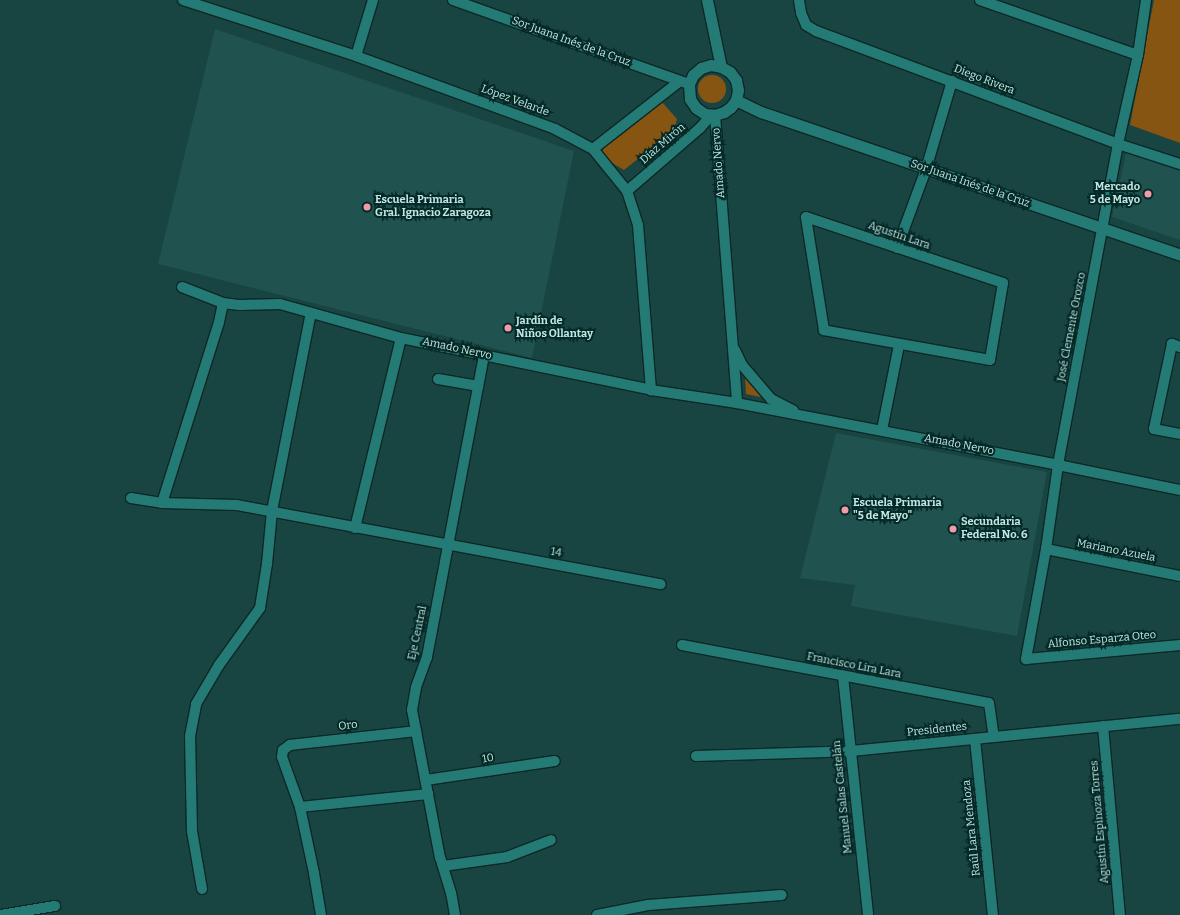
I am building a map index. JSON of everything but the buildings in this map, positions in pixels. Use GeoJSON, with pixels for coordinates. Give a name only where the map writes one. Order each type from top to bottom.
{"type":"FeatureCollection","features":[{"type":"Feature","properties":{"kind":"main road"},"geometry":{"type":"LineString","coordinates":[[707,0],[722,67]]}},
{"type":"Feature","properties":{"kind":"main road"},"geometry":{"type":"LineString","coordinates":[[684,83],[701,68],[711,66],[722,67],[730,72],[736,80],[738,90],[736,100]]}},
{"type":"Feature","properties":{"kind":"main road","name":"Amado Nervo"},"geometry":{"type":"LineString","coordinates":[[684,83],[690,99],[696,108],[705,114],[714,115],[724,112],[731,107],[736,100]]}},
{"type":"Feature","properties":{"kind":"main road","name":"Sor Juana Inés de la Cruz"},"geometry":{"type":"LineString","coordinates":[[736,100],[761,112],[1180,255]]}},
{"type":"Feature","properties":{"kind":"street","name":"López Velarde"},"geometry":{"type":"LineString","coordinates":[[184,0],[356,56],[555,129],[592,150],[627,190],[638,225],[651,390]]}},
{"type":"Feature","properties":{"kind":"street"},"geometry":{"type":"LineString","coordinates":[[356,56],[373,0]]}},
{"type":"Feature","properties":{"kind":"street","name":"Sor Juana Inés de la Cruz"},"geometry":{"type":"LineString","coordinates":[[453,0],[684,83]]}},
{"type":"Feature","properties":{"kind":"street","name":"Diego Rivera"},"geometry":{"type":"LineString","coordinates":[[799,0],[801,13],[806,26],[1118,144],[1180,164]]}},
{"type":"Feature","properties":{"kind":"street"},"geometry":{"type":"LineString","coordinates":[[980,0],[1138,55]]}},
{"type":"Feature","properties":{"kind":"street","name":"José Clemente Orozco"},"geometry":{"type":"LineString","coordinates":[[1026,659],[1046,549],[1058,465],[1118,144],[1138,55],[1146,0]]}},
{"type":"Feature","properties":{"kind":"street"},"geometry":{"type":"LineString","coordinates":[[897,248],[926,169],[952,81]]}},
{"type":"Feature","properties":{"kind":"street"},"geometry":{"type":"LineString","coordinates":[[592,150],[684,83]]}},
{"type":"Feature","properties":{"kind":"street","name":"Díaz Mirón"},"geometry":{"type":"LineString","coordinates":[[627,190],[714,115]]}},
{"type":"Feature","properties":{"kind":"street","name":"Amado Nervo"},"geometry":{"type":"LineString","coordinates":[[714,115],[737,403]]}},
{"type":"Feature","properties":{"kind":"street","name":"Agustín Lara"},"geometry":{"type":"LineString","coordinates":[[806,217],[897,248],[1003,283],[990,360],[899,345],[824,330],[806,217]]}},
{"type":"Feature","properties":{"kind":"street","name":"Amado Nervo"},"geometry":{"type":"LineString","coordinates":[[182,287],[223,304],[239,306],[280,304],[401,338],[651,390],[737,403],[882,430],[1180,490]]}},
{"type":"Feature","properties":{"kind":"street"},"geometry":{"type":"LineString","coordinates":[[162,503],[220,322],[223,304]]}},
{"type":"Feature","properties":{"kind":"street"},"geometry":{"type":"LineString","coordinates":[[202,889],[192,831],[190,736],[196,704],[219,665],[260,608],[267,564],[272,511],[311,313]]}},
{"type":"Feature","properties":{"kind":"street"},"geometry":{"type":"LineString","coordinates":[[355,528],[401,338]]}},
{"type":"Feature","properties":{"kind":"street"},"geometry":{"type":"LineString","coordinates":[[732,344],[742,365],[770,398],[804,416]]}},
{"type":"Feature","properties":{"kind":"street"},"geometry":{"type":"LineString","coordinates":[[1180,347],[1172,344],[1154,429],[1180,434]]}},
{"type":"Feature","properties":{"kind":"street"},"geometry":{"type":"LineString","coordinates":[[882,430],[899,345]]}},
{"type":"Feature","properties":{"kind":"street","name":"Eje Central"},"geometry":{"type":"LineString","coordinates":[[455,915],[443,866],[412,710],[416,687],[427,657],[484,355]]}},
{"type":"Feature","properties":{"kind":"street"},"geometry":{"type":"LineString","coordinates":[[438,379],[478,386]]}},
{"type":"Feature","properties":{"kind":"street","name":"14"},"geometry":{"type":"LineString","coordinates":[[131,498],[162,503],[237,505],[447,546],[661,584]]}},
{"type":"Feature","properties":{"kind":"street","name":"Mariano Azuela"},"geometry":{"type":"LineString","coordinates":[[1046,549],[1180,576]]}},
{"type":"Feature","properties":{"kind":"street","name":"Alfonso Esparza Oteo"},"geometry":{"type":"LineString","coordinates":[[1026,659],[1180,644]]}},
{"type":"Feature","properties":{"kind":"street","name":"Francisco Lira Lara"},"geometry":{"type":"LineString","coordinates":[[682,645],[989,703],[994,737]]}},
{"type":"Feature","properties":{"kind":"street","name":"Manuel Salas Castelán"},"geometry":{"type":"LineString","coordinates":[[842,676],[868,915]]}},
{"type":"Feature","properties":{"kind":"street","name":"Presidentes"},"geometry":{"type":"LineString","coordinates":[[696,756],[851,751],[1180,719]]}},
{"type":"Feature","properties":{"kind":"street","name":"Agustín Espinoza Torres"},"geometry":{"type":"LineString","coordinates":[[1103,726],[1120,915]]}},
{"type":"Feature","properties":{"kind":"street","name":"Oro"},"geometry":{"type":"LineString","coordinates":[[300,807],[282,757],[283,750],[290,745],[416,731]]}},
{"type":"Feature","properties":{"kind":"street","name":"Raúl Lara Mendoza"},"geometry":{"type":"LineString","coordinates":[[975,739],[993,915]]}},
{"type":"Feature","properties":{"kind":"street","name":"10"},"geometry":{"type":"LineString","coordinates":[[426,780],[555,761]]}},
{"type":"Feature","properties":{"kind":"street"},"geometry":{"type":"LineString","coordinates":[[321,915],[300,807],[428,794]]}},
{"type":"Feature","properties":{"kind":"street"},"geometry":{"type":"LineString","coordinates":[[443,866],[507,857],[551,840]]}},
{"type":"Feature","properties":{"kind":"street"},"geometry":{"type":"LineString","coordinates":[[601,915],[648,905],[782,895]]}},
{"type":"Feature","properties":{"kind":"street"},"geometry":{"type":"LineString","coordinates":[[0,915],[55,906]]}},
{"type":"Feature","properties":{"kind":"shaded area"},"geometry":{"type":"Polygon","coordinates":[[[1154,0],[1180,0],[1180,143],[1130,125],[1154,0]]]}},
{"type":"Feature","properties":{"kind":"shaded area","name":"Escuela Primaria Gral. Ignacio Zaragoza"},"geometry":{"type":"Polygon","coordinates":[[[215,29],[574,151],[532,358],[158,264],[215,29]]]}},
{"type":"Feature","properties":{"kind":"shaded area"},"geometry":{"type":"Polygon","coordinates":[[[712,75],[722,79],[726,89],[722,99],[712,103],[702,99],[698,89],[702,79],[712,75]]]}},
{"type":"Feature","properties":{"kind":"shaded area"},"geometry":{"type":"Polygon","coordinates":[[[663,103],[677,119],[674,130],[624,170],[607,160],[603,152],[603,145],[655,104],[663,103]]]}},
{"type":"Feature","properties":{"kind":"shaded area","name":"Mercado 5 de Mayo"},"geometry":{"type":"Polygon","coordinates":[[[1126,153],[1180,171],[1180,240],[1112,217],[1126,153]]]}},
{"type":"Feature","properties":{"kind":"shaded area"},"geometry":{"type":"Polygon","coordinates":[[[745,376],[765,398],[746,394],[745,376]]]}},
{"type":"Feature","properties":{"kind":"shaded area","name":"Secundaria Federal No. 6"},"geometry":{"type":"Polygon","coordinates":[[[836,433],[1047,472],[1017,636],[851,606],[855,585],[800,578],[836,433]]]}},
{"type":"Feature","properties":{"kind":"place","name":"Mercado 5 de Mayo"},"geometry":{"type":"Point","coordinates":[1148,194]}},
{"type":"Feature","properties":{"kind":"place","name":"Escuela Primaria Gral. Ignacio Zaragoza"},"geometry":{"type":"Point","coordinates":[367,207]}},
{"type":"Feature","properties":{"kind":"place","name":"Jardín de Niños Ollantay"},"geometry":{"type":"Point","coordinates":[508,328]}},
{"type":"Feature","properties":{"kind":"place","name":"Escuela Primaria \"5 de Mayo\""},"geometry":{"type":"Point","coordinates":[845,510]}},
{"type":"Feature","properties":{"kind":"place","name":"Secundaria Federal No. 6"},"geometry":{"type":"Point","coordinates":[953,529]}}]}
